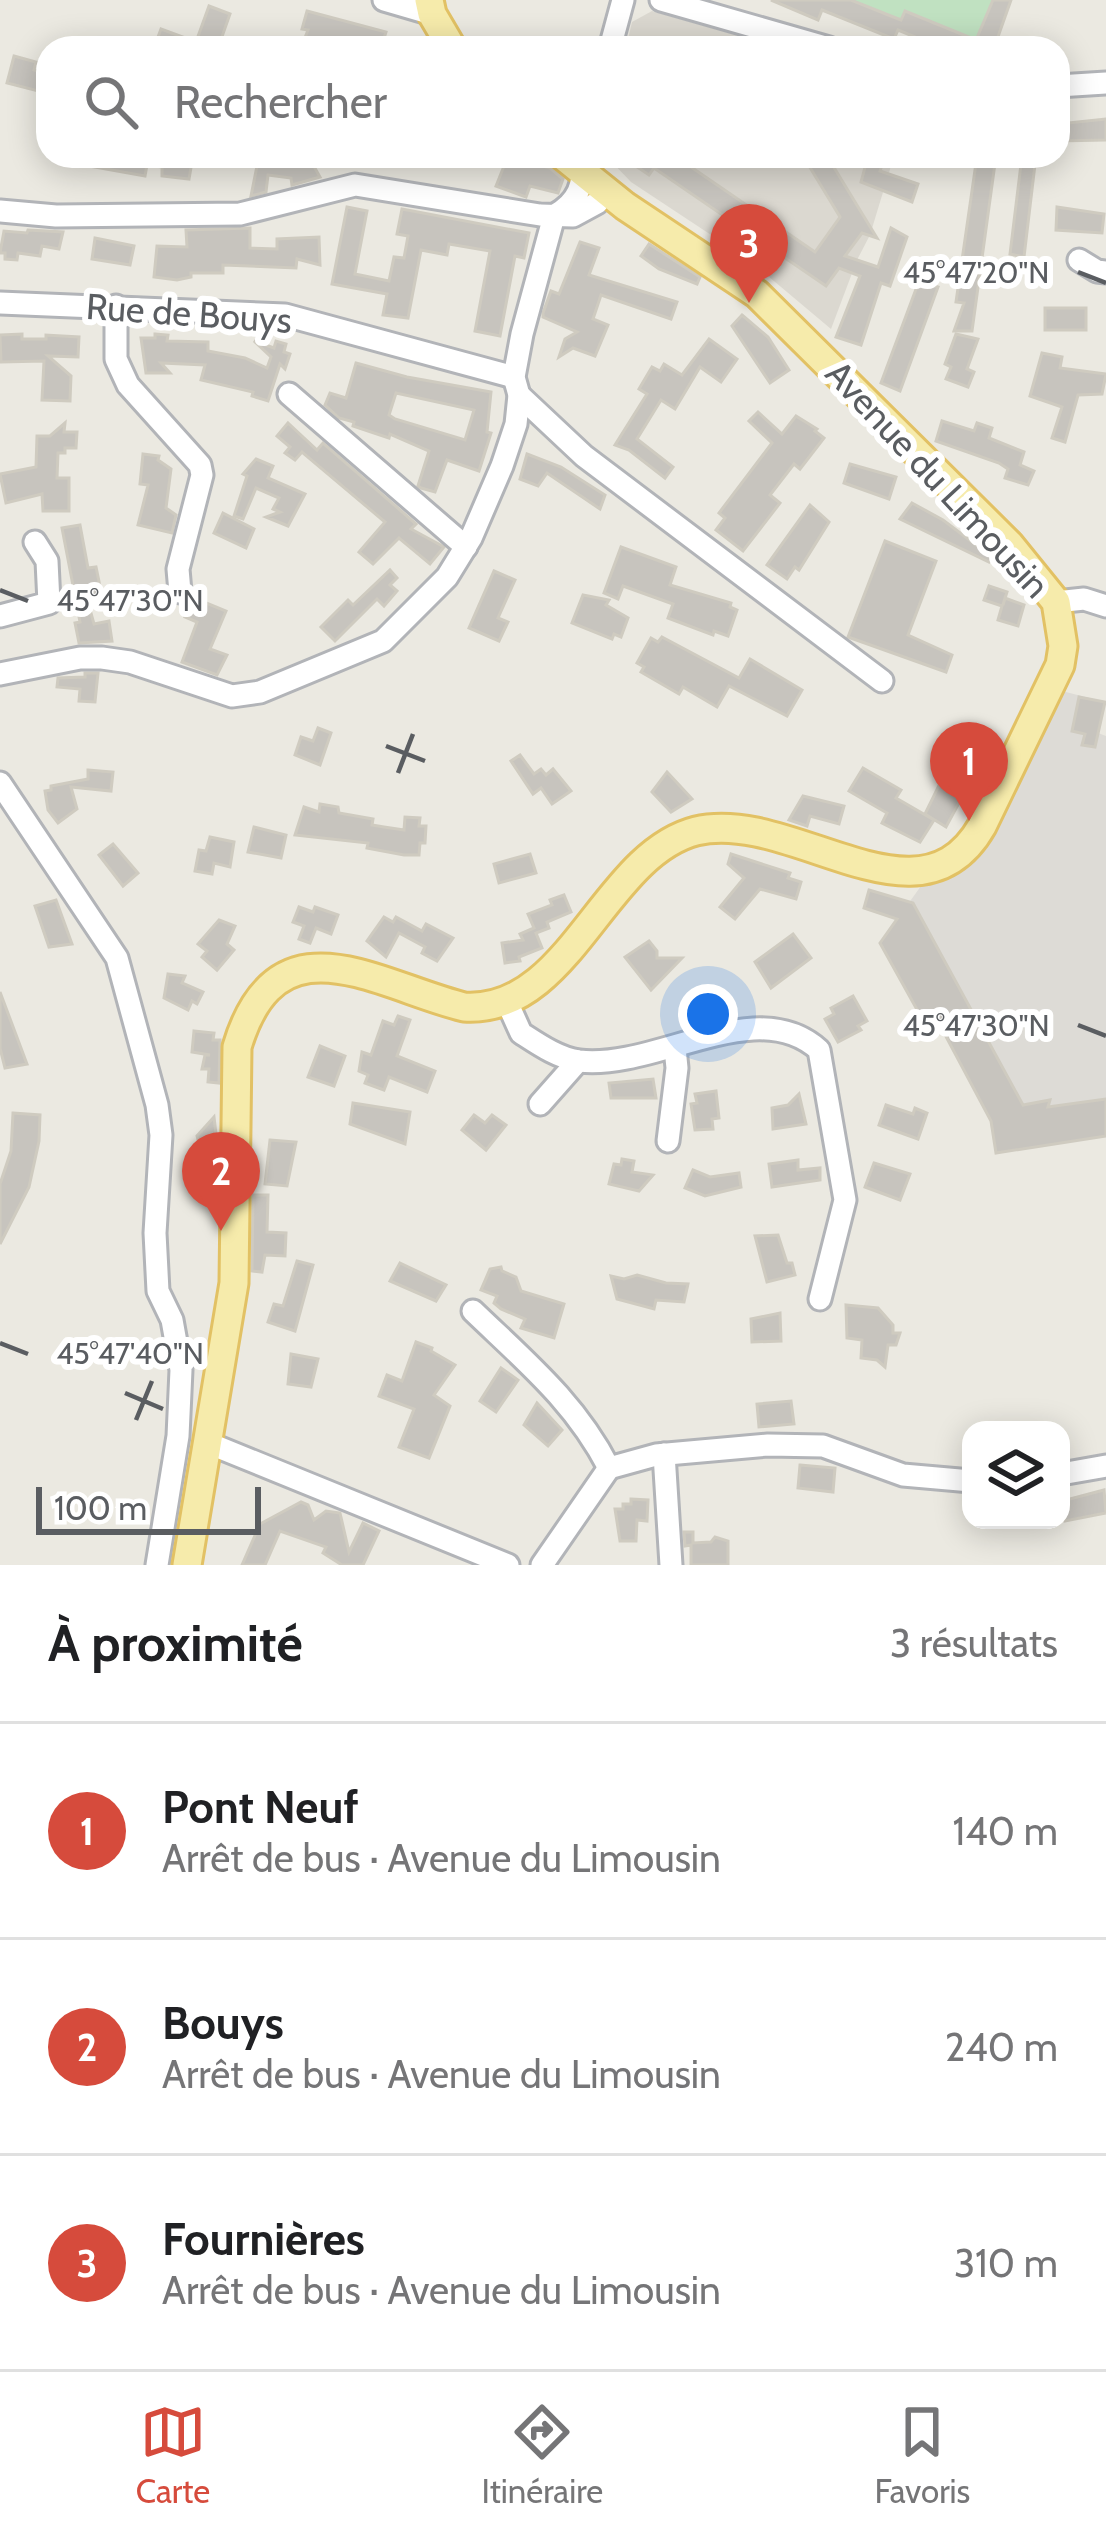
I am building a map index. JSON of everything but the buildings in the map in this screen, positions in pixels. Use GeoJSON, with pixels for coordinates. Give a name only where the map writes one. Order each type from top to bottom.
{"type":"FeatureCollection","features":[{"type":"Feature","properties":{"kind":"main road"},"geometry":{"type":"LineString","coordinates":[[431,7],[446,36]]}},
{"type":"Feature","properties":{"kind":"main road","name":"Avenue du Limousin"},"geometry":{"type":"LineString","coordinates":[[507,1003],[535,983],[656,851],[686,835],[742,829],[902,873],[934,871],[959,856],[982,826],[1053,685],[1063,646],[1056,602],[1009,544],[770,306],[736,277],[606,192],[583,168]]}},
{"type":"Feature","properties":{"kind":"main road"},"geometry":{"type":"LineString","coordinates":[[188,1565],[234,1283],[235,1063],[243,1025],[255,1005],[295,973],[330,965],[464,1007],[507,1003]]}},
{"type":"Feature","properties":{"kind":"street"},"geometry":{"type":"LineString","coordinates":[[384,0],[431,7]]}},
{"type":"Feature","properties":{"kind":"street"},"geometry":{"type":"LineString","coordinates":[[613,36],[623,0]]}},
{"type":"Feature","properties":{"kind":"street"},"geometry":{"type":"LineString","coordinates":[[661,0],[787,36]]}},
{"type":"Feature","properties":{"kind":"street"},"geometry":{"type":"LineString","coordinates":[[1070,85],[1106,83]]}},
{"type":"Feature","properties":{"kind":"street"},"geometry":{"type":"LineString","coordinates":[[0,674],[102,658],[130,662],[232,696],[260,692],[383,641],[447,577],[466,547],[502,466],[516,424],[516,386],[554,216],[577,198],[577,168]]}},
{"type":"Feature","properties":{"kind":"street"},"geometry":{"type":"LineString","coordinates":[[0,211],[56,216],[240,214],[355,185],[573,216],[597,203],[606,192]]}},
{"type":"Feature","properties":{"kind":"street"},"geometry":{"type":"LineString","coordinates":[[1079,260],[1097,272],[1106,272]]}},
{"type":"Feature","properties":{"kind":"street","name":"Rue de Bouys"},"geometry":{"type":"LineString","coordinates":[[0,303],[285,315],[516,386],[584,456],[882,681]]}},
{"type":"Feature","properties":{"kind":"street"},"geometry":{"type":"LineString","coordinates":[[116,307],[116,359],[128,385],[200,464],[202,475],[178,569],[179,592]]}},
{"type":"Feature","properties":{"kind":"street"},"geometry":{"type":"LineString","coordinates":[[289,394],[466,547]]}},
{"type":"Feature","properties":{"kind":"street"},"geometry":{"type":"LineString","coordinates":[[0,616],[50,603],[47,561],[35,542]]}},
{"type":"Feature","properties":{"kind":"street"},"geometry":{"type":"LineString","coordinates":[[1056,602],[1084,599],[1106,606]]}},
{"type":"Feature","properties":{"kind":"street"},"geometry":{"type":"LineString","coordinates":[[0,782],[117,958],[157,1105],[161,1135],[155,1233],[158,1292],[172,1320],[181,1370],[178,1436],[157,1565]]}},
{"type":"Feature","properties":{"kind":"street"},"geometry":{"type":"LineString","coordinates":[[507,1003],[521,1033],[578,1061],[675,1048],[731,1030],[762,1027],[794,1034],[819,1050],[845,1200],[820,1299]]}},
{"type":"Feature","properties":{"kind":"street"},"geometry":{"type":"LineString","coordinates":[[668,1141],[675,1048]]}},
{"type":"Feature","properties":{"kind":"street"},"geometry":{"type":"LineString","coordinates":[[540,1104],[578,1061]]}},
{"type":"Feature","properties":{"kind":"street"},"geometry":{"type":"LineString","coordinates":[[473,1311],[568,1402],[609,1468]]}},
{"type":"Feature","properties":{"kind":"street"},"geometry":{"type":"LineString","coordinates":[[208,1443],[508,1565]]}},
{"type":"Feature","properties":{"kind":"street"},"geometry":{"type":"LineString","coordinates":[[542,1565],[609,1468],[664,1454],[768,1445],[823,1446],[904,1474],[962,1479]]}},
{"type":"Feature","properties":{"kind":"street"},"geometry":{"type":"LineString","coordinates":[[664,1454],[671,1565]]}},
{"type":"Feature","properties":{"kind":"street"},"geometry":{"type":"LineString","coordinates":[[1070,1472],[1106,1466]]}},
{"type":"Feature","properties":{"kind":"shaded area"},"geometry":{"type":"Polygon","coordinates":[[[652,11],[739,36],[629,36],[632,22],[652,11]]]}},
{"type":"Feature","properties":{"kind":"shaded area"},"geometry":{"type":"Polygon","coordinates":[[[618,168],[890,168],[870,235],[831,329],[749,260],[631,182],[618,168]]]}},
{"type":"Feature","properties":{"kind":"shaded area"},"geometry":{"type":"Polygon","coordinates":[[[1058,690],[1105,702],[1098,733],[1106,736],[1106,1136],[996,1153],[989,1117],[942,1030],[930,1033],[880,943],[921,886],[953,876],[980,855],[1058,690]]]}},
{"type":"Feature","properties":{"kind":"green space"},"geometry":{"type":"Polygon","coordinates":[[[851,0],[993,0],[978,36],[966,36],[906,11],[901,20],[851,0]]]}},
{"type":"Feature","properties":{"kind":"place","name":"Fournières"},"geometry":{"type":"Point","coordinates":[749,303]}},
{"type":"Feature","properties":{"kind":"place","name":"Pont Neuf"},"geometry":{"type":"Point","coordinates":[969,821]}},
{"type":"Feature","properties":{"kind":"place","name":"Bouys"},"geometry":{"type":"Point","coordinates":[221,1231]}}]}
